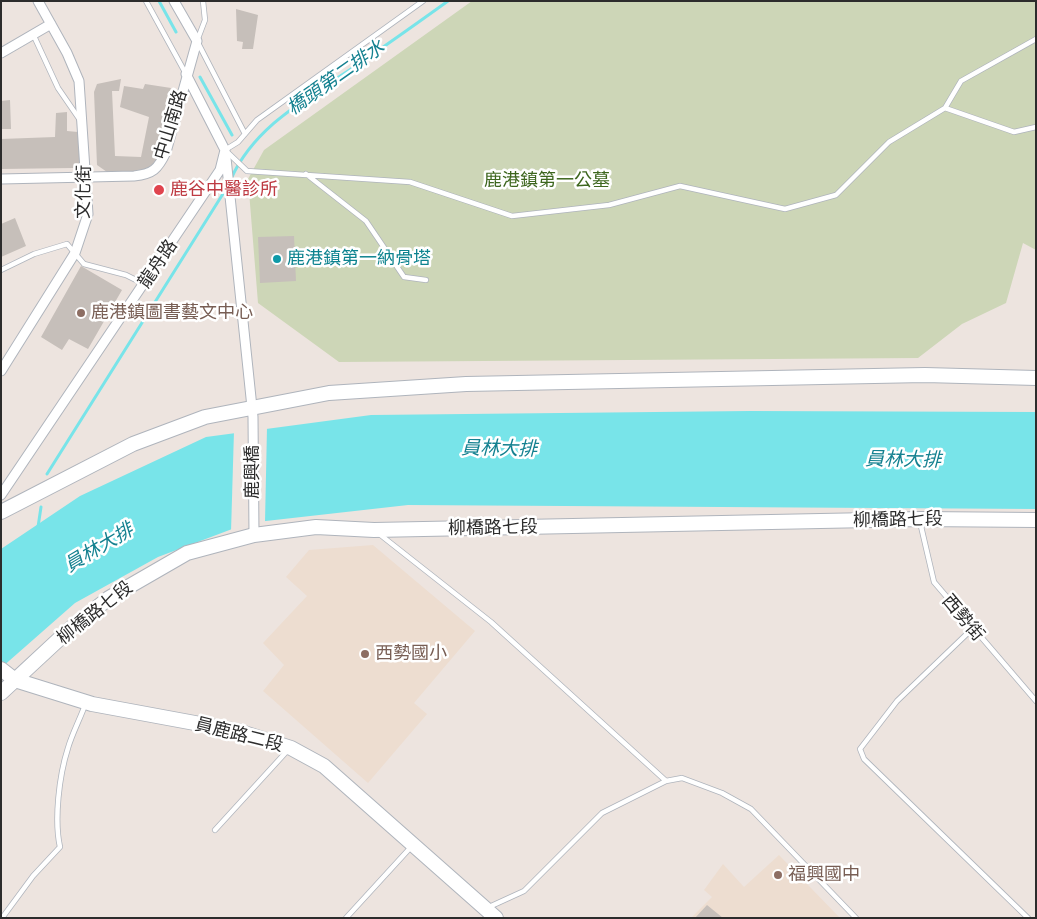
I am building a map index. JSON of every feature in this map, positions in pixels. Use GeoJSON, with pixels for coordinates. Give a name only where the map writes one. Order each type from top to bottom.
{"type":"FeatureCollection","features":[{"type":"Feature","properties":{"kind":"main road"},"geometry":{"type":"LineString","coordinates":[[1,512],[133,444],[205,417],[253,413],[329,393],[466,384],[925,375],[1036,378]]}},
{"type":"Feature","properties":{"kind":"main road","name":"柳橋路七段"},"geometry":{"type":"LineString","coordinates":[[1,693],[70,629],[109,598],[187,553],[254,530],[316,527],[374,530],[920,519],[1036,520]]}},
{"type":"Feature","properties":{"kind":"main road"},"geometry":{"type":"LineString","coordinates":[[2,669],[15,680]]}},
{"type":"Feature","properties":{"kind":"main road","name":"員鹿路二段"},"geometry":{"type":"LineString","coordinates":[[15,680],[86,702],[238,731],[290,748],[324,766],[491,913]]}},
{"type":"Feature","properties":{"kind":"street"},"geometry":{"type":"LineString","coordinates":[[174,1],[197,41]]}},
{"type":"Feature","properties":{"kind":"street","name":"文化街"},"geometry":{"type":"LineString","coordinates":[[1,371],[75,253],[88,214],[79,81],[42,3]]}},
{"type":"Feature","properties":{"kind":"street"},"geometry":{"type":"LineString","coordinates":[[1,52],[51,24]]}},
{"type":"Feature","properties":{"kind":"street","name":"中山南路"},"geometry":{"type":"LineString","coordinates":[[1,178],[87,178],[150,174],[160,166],[166,152],[186,74],[197,41]]}},
{"type":"Feature","properties":{"kind":"street"},"geometry":{"type":"LineString","coordinates":[[186,74],[228,152]]}},
{"type":"Feature","properties":{"kind":"street","name":"龍舟路"},"geometry":{"type":"LineString","coordinates":[[1,495],[145,285],[213,182],[228,152]]}},
{"type":"Feature","properties":{"kind":"street","name":"鹿興橋"},"geometry":{"type":"LineString","coordinates":[[228,152],[253,413],[254,530]]}},
{"type":"Feature","properties":{"kind":"lane"},"geometry":{"type":"LineString","coordinates":[[146,1],[186,74]]}},
{"type":"Feature","properties":{"kind":"lane"},"geometry":{"type":"LineString","coordinates":[[203,1],[204,20],[197,41],[245,134]]}},
{"type":"Feature","properties":{"kind":"lane"},"geometry":{"type":"LineString","coordinates":[[423,1],[257,120],[228,152],[247,171],[304,173],[410,182],[512,216],[609,205],[680,186],[785,210],[836,195],[889,142],[944,108],[961,81],[1036,39]]}},
{"type":"Feature","properties":{"kind":"lane"},"geometry":{"type":"LineString","coordinates":[[33,34],[58,88],[82,123]]}},
{"type":"Feature","properties":{"kind":"lane"},"geometry":{"type":"LineString","coordinates":[[944,108],[1014,132],[1036,127]]}},
{"type":"Feature","properties":{"kind":"lane"},"geometry":{"type":"LineString","coordinates":[[304,173],[366,221],[404,277],[426,280]]}},
{"type":"Feature","properties":{"kind":"lane"},"geometry":{"type":"LineString","coordinates":[[1,270],[34,254],[68,244],[84,264],[126,275],[145,285]]}},
{"type":"Feature","properties":{"kind":"lane","name":"西勢街"},"geometry":{"type":"LineString","coordinates":[[920,519],[934,582],[1036,702]]}},
{"type":"Feature","properties":{"kind":"lane"},"geometry":{"type":"LineString","coordinates":[[374,530],[491,622],[666,781]]}},
{"type":"Feature","properties":{"kind":"lane"},"geometry":{"type":"LineString","coordinates":[[972,629],[897,702],[860,749],[864,759],[1028,918]]}},
{"type":"Feature","properties":{"kind":"lane"},"geometry":{"type":"LineString","coordinates":[[1,698],[15,680]]}},
{"type":"Feature","properties":{"kind":"lane"},"geometry":{"type":"LineString","coordinates":[[2,918],[33,876],[60,847],[56,823],[62,776],[68,748],[86,702]]}},
{"type":"Feature","properties":{"kind":"lane"},"geometry":{"type":"LineString","coordinates":[[215,830],[290,748]]}},
{"type":"Feature","properties":{"kind":"lane"},"geometry":{"type":"LineString","coordinates":[[491,913],[524,891],[602,813],[666,781],[682,778],[722,793],[751,809],[856,918]]}},
{"type":"Feature","properties":{"kind":"lane"},"geometry":{"type":"LineString","coordinates":[[346,918],[414,844]]}},
{"type":"Feature","properties":{"kind":"shaded area","name":"西勢國小"},"geometry":{"type":"Polygon","coordinates":[[[373,545],[475,631],[414,703],[427,714],[368,783],[263,691],[284,665],[263,643],[307,596],[286,577],[309,550],[373,545]]]}},
{"type":"Feature","properties":{"kind":"shaded area","name":"福興國中"},"geometry":{"type":"Polygon","coordinates":[[[779,855],[840,918],[691,918],[712,897],[704,890],[723,864],[744,887],[779,855]]]}},
{"type":"Feature","properties":{"kind":"green space","name":"鹿港鎮第一公墓"},"geometry":{"type":"Polygon","coordinates":[[[472,1],[1036,1],[1036,250],[1023,243],[1006,303],[962,324],[918,358],[339,362],[258,303],[248,179],[264,150],[472,1]]]}},
{"type":"Feature","properties":{"kind":"water","name":"員林大排"},"geometry":{"type":"Polygon","coordinates":[[[750,411],[1036,412],[1036,509],[408,505],[248,523],[158,557],[75,603],[1,668],[1,549],[80,496],[206,437],[371,415],[750,411]]]}},
{"type":"Feature","properties":{"kind":"pier"},"geometry":{"type":"Polygon","coordinates":[[[267,427],[265,522],[231,532],[234,431],[267,427]]]}},
{"type":"Feature","properties":{"kind":"building"},"geometry":{"type":"Polygon","coordinates":[[[236,9],[258,15],[253,49],[242,49],[243,42],[237,41],[236,9]]]}},
{"type":"Feature","properties":{"kind":"building"},"geometry":{"type":"Polygon","coordinates":[[[121,79],[119,91],[112,91],[115,156],[141,157],[149,117],[120,107],[124,86],[143,89],[145,84],[171,88],[166,100],[174,105],[154,168],[148,172],[107,172],[97,165],[94,92],[97,84],[121,79]]]}},
{"type":"Feature","properties":{"kind":"building"},"geometry":{"type":"Polygon","coordinates":[[[10,100],[11,129],[1,129],[1,101],[10,100]]]}},
{"type":"Feature","properties":{"kind":"building"},"geometry":{"type":"Polygon","coordinates":[[[67,112],[67,131],[78,132],[81,136],[80,161],[78,165],[73,168],[1,169],[1,139],[55,137],[56,113],[67,112]]]}},
{"type":"Feature","properties":{"kind":"building"},"geometry":{"type":"Polygon","coordinates":[[[15,218],[26,246],[1,257],[1,224],[15,218]]]}},
{"type":"Feature","properties":{"kind":"building","name":"鹿港鎮第一納骨塔"},"geometry":{"type":"Polygon","coordinates":[[[294,236],[296,281],[260,283],[258,237],[294,236]]]}},
{"type":"Feature","properties":{"kind":"building","name":"鹿港鎮圖書藝文中心"},"geometry":{"type":"Polygon","coordinates":[[[81,266],[122,290],[88,349],[69,339],[62,350],[41,337],[81,266]]]}},
{"type":"Feature","properties":{"kind":"building"},"geometry":{"type":"Polygon","coordinates":[[[707,905],[723,918],[695,918],[707,905]]]}},
{"type":"Feature","properties":{"kind":"waterway"},"geometry":{"type":"LineString","coordinates":[[159,1],[176,32]]}},
{"type":"Feature","properties":{"kind":"waterway","name":"橋頭第二排水"},"geometry":{"type":"LineString","coordinates":[[231,179],[253,144],[282,116],[448,1]]}},
{"type":"Feature","properties":{"kind":"waterway"},"geometry":{"type":"LineString","coordinates":[[200,77],[232,135]]}},
{"type":"Feature","properties":{"kind":"waterway"},"geometry":{"type":"LineString","coordinates":[[47,474],[226,189]]}},
{"type":"Feature","properties":{"kind":"waterway"},"geometry":{"type":"LineString","coordinates":[[38,527],[41,507]]}},
{"type":"Feature","properties":{"kind":"place","name":"鹿谷中醫診所"},"geometry":{"type":"Point","coordinates":[159,190]}},
{"type":"Feature","properties":{"kind":"place","name":"鹿港鎮第一納骨塔"},"geometry":{"type":"Point","coordinates":[277,259]}},
{"type":"Feature","properties":{"kind":"place","name":"鹿港鎮圖書藝文中心"},"geometry":{"type":"Point","coordinates":[81,313]}},
{"type":"Feature","properties":{"kind":"place","name":"西勢國小"},"geometry":{"type":"Point","coordinates":[365,654]}},
{"type":"Feature","properties":{"kind":"place","name":"福興國中"},"geometry":{"type":"Point","coordinates":[778,875]}}]}
